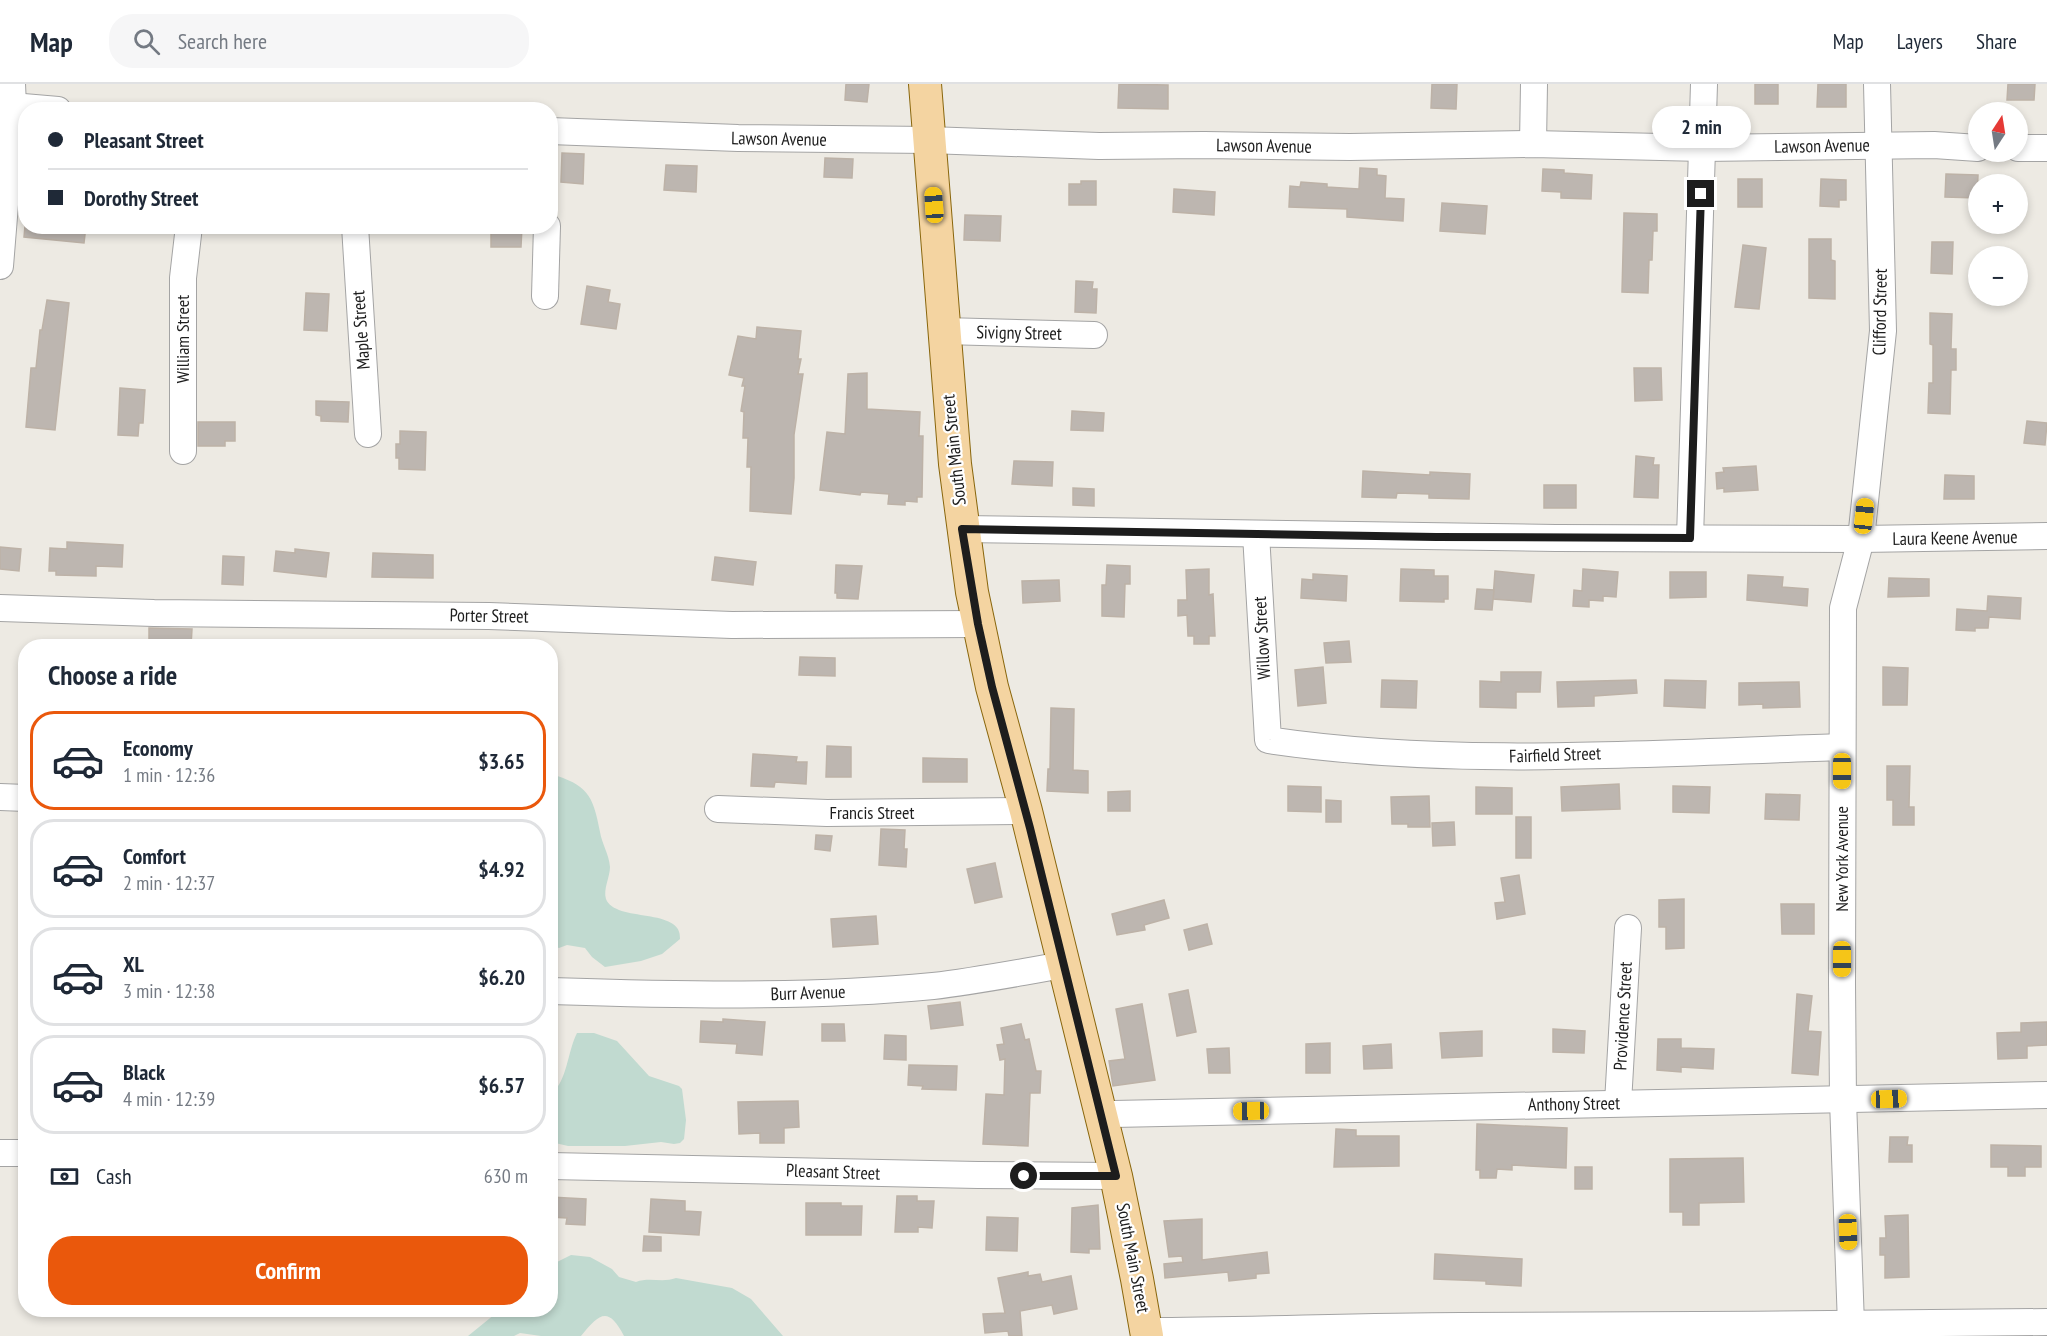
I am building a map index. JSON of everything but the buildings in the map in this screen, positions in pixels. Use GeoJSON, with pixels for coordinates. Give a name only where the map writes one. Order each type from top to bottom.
{"type":"FeatureCollection","features":[{"type":"Feature","properties":{"kind":"main road","name":"South Main Street"},"geometry":{"type":"LineString","coordinates":[[925,84],[955,464],[962,529],[978,624],[992,687],[1026,811],[1102,1116],[1149,1334]]}},
{"type":"Feature","properties":{"kind":"street"},"geometry":{"type":"LineString","coordinates":[[1533,144],[1534,84]]}},
{"type":"Feature","properties":{"kind":"street"},"geometry":{"type":"LineString","coordinates":[[1690,538],[1704,84]]}},
{"type":"Feature","properties":{"kind":"street","name":"Clifford Street"},"geometry":{"type":"LineString","coordinates":[[1861,539],[1883,331],[1877,84]]}},
{"type":"Feature","properties":{"kind":"street"},"geometry":{"type":"LineString","coordinates":[[0,266],[8,98],[25,102]]}},
{"type":"Feature","properties":{"kind":"street","name":"Lawson Avenue"},"geometry":{"type":"LineString","coordinates":[[558,131],[738,138],[929,140],[1099,146],[1350,147],[1533,144],[1703,148],[1878,145],[1968,147]]}},
{"type":"Feature","properties":{"kind":"street"},"geometry":{"type":"LineString","coordinates":[[2028,148],[2047,148]]}},
{"type":"Feature","properties":{"kind":"street","name":"William Street"},"geometry":{"type":"LineString","coordinates":[[183,451],[183,278],[188,234]]}},
{"type":"Feature","properties":{"kind":"street","name":"Maple Street"},"geometry":{"type":"LineString","coordinates":[[356,234],[368,434]]}},
{"type":"Feature","properties":{"kind":"street"},"geometry":{"type":"LineString","coordinates":[[545,296],[547,234]]}},
{"type":"Feature","properties":{"kind":"street","name":"Sivigny Street"},"geometry":{"type":"LineString","coordinates":[[944,331],[1094,335]]}},
{"type":"Feature","properties":{"kind":"street","name":"Laura Keene Avenue"},"geometry":{"type":"LineString","coordinates":[[962,529],[1690,538],[1861,539],[2047,536]]}},
{"type":"Feature","properties":{"kind":"street","name":"Willow Street"},"geometry":{"type":"LineString","coordinates":[[1256,534],[1268,740]]}},
{"type":"Feature","properties":{"kind":"street","name":"New York Avenue"},"geometry":{"type":"LineString","coordinates":[[1851,1325],[1844,1100],[1843,608],[1861,539]]}},
{"type":"Feature","properties":{"kind":"street","name":"Porter Street"},"geometry":{"type":"LineString","coordinates":[[0,608],[154,613],[480,615],[732,625],[978,624]]}},
{"type":"Feature","properties":{"kind":"street","name":"Fairfield Street"},"geometry":{"type":"LineString","coordinates":[[1268,740],[1319,748],[1493,757],[1842,747]]}},
{"type":"Feature","properties":{"kind":"street"},"geometry":{"type":"LineString","coordinates":[[0,796],[18,797]]}},
{"type":"Feature","properties":{"kind":"street","name":"Francis Street"},"geometry":{"type":"LineString","coordinates":[[718,809],[836,813],[1026,811]]}},
{"type":"Feature","properties":{"kind":"street","name":"Providence Street"},"geometry":{"type":"LineString","coordinates":[[1618,1103],[1628,928]]}},
{"type":"Feature","properties":{"kind":"street","name":"Burr Avenue"},"geometry":{"type":"LineString","coordinates":[[558,991],[654,994],[832,992],[936,986],[1064,965]]}},
{"type":"Feature","properties":{"kind":"street","name":"Anthony Street"},"geometry":{"type":"LineString","coordinates":[[1102,1116],[1125,1113],[2047,1095]]}},
{"type":"Feature","properties":{"kind":"street"},"geometry":{"type":"LineString","coordinates":[[0,1153],[18,1153]]}},
{"type":"Feature","properties":{"kind":"street","name":"Pleasant Street"},"geometry":{"type":"LineString","coordinates":[[558,1166],[1116,1176]]}},
{"type":"Feature","properties":{"kind":"street"},"geometry":{"type":"LineString","coordinates":[[1149,1334],[1458,1326],[2047,1322]]}},
{"type":"Feature","properties":{"kind":"green space"},"geometry":{"type":"Polygon","coordinates":[[[558,776],[580,787],[591,800],[609,862],[606,899],[612,906],[622,911],[671,923],[678,929],[680,939],[662,954],[641,961],[605,967],[585,948],[567,945],[559,948],[558,776]]]}},
{"type":"Feature","properties":{"kind":"green space"},"geometry":{"type":"Polygon","coordinates":[[[577,1033],[594,1033],[617,1041],[649,1076],[679,1086],[682,1089],[686,1120],[684,1139],[674,1144],[661,1142],[625,1146],[568,1146],[558,1144],[558,1087],[577,1033]]]}},
{"type":"Feature","properties":{"kind":"green space"},"geometry":{"type":"Polygon","coordinates":[[[571,1255],[590,1257],[612,1269],[619,1277],[636,1282],[676,1278],[732,1288],[751,1299],[783,1336],[624,1336],[613,1320],[603,1316],[593,1322],[581,1336],[541,1336],[520,1333],[514,1336],[468,1336],[491,1317],[558,1317],[558,1262],[571,1255]]]}},
{"type":"Feature","properties":{"kind":"route"},"geometry":{"type":"LineString","coordinates":[[1024,1176],[1116,1176],[1030,828],[992,687],[978,624],[962,529],[1436,537],[1690,538],[1701,194]]}}]}
